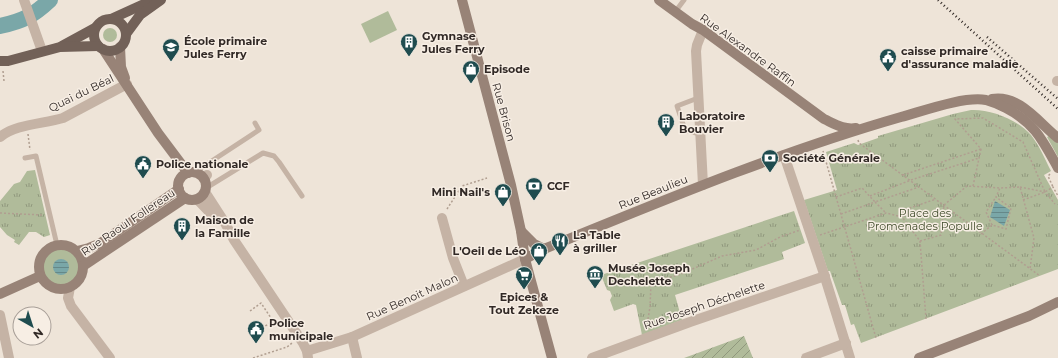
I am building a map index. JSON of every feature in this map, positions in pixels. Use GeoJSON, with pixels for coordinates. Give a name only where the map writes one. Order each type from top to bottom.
{"type":"FeatureCollection","features":[{"type":"Feature","properties":{"kind":"main road"},"geometry":{"type":"LineString","coordinates":[[1,65],[8,61],[60,47],[95,28],[100,22],[111,19],[153,0]]}},
{"type":"Feature","properties":{"kind":"main road"},"geometry":{"type":"LineString","coordinates":[[60,47],[100,47],[112,50],[120,47],[126,34],[140,15],[161,0]]}},
{"type":"Feature","properties":{"kind":"main road"},"geometry":{"type":"LineString","coordinates":[[111,19],[120,22],[123,25],[126,34]]}},
{"type":"Feature","properties":{"kind":"main road"},"geometry":{"type":"LineString","coordinates":[[95,28],[94,35],[100,47]]}},
{"type":"Feature","properties":{"kind":"street","name":"Rue Brison"},"geometry":{"type":"LineString","coordinates":[[462,0],[511,185],[521,231],[525,259],[552,358]]}},
{"type":"Feature","properties":{"kind":"street","name":"Rue Alexandre Raffin"},"geometry":{"type":"LineString","coordinates":[[659,0],[703,30],[824,119],[848,130],[877,124]]}},
{"type":"Feature","properties":{"kind":"street"},"geometry":{"type":"LineString","coordinates":[[25,3],[42,52]]}},
{"type":"Feature","properties":{"kind":"street"},"geometry":{"type":"LineString","coordinates":[[703,30],[696,51],[703,185]]}},
{"type":"Feature","properties":{"kind":"street"},"geometry":{"type":"LineString","coordinates":[[100,47],[127,84],[158,133],[198,182],[308,354]]}},
{"type":"Feature","properties":{"kind":"street"},"geometry":{"type":"LineString","coordinates":[[120,47],[121,67],[127,84]]}},
{"type":"Feature","properties":{"kind":"street","name":"Quai du Béal"},"geometry":{"type":"LineString","coordinates":[[0,137],[13,129],[63,118],[127,84]]}},
{"type":"Feature","properties":{"kind":"street"},"geometry":{"type":"LineString","coordinates":[[877,124],[949,104],[998,98],[1007,99],[1016,103],[1058,138]]}},
{"type":"Feature","properties":{"kind":"street"},"geometry":{"type":"LineString","coordinates":[[986,100],[999,104],[1024,119],[1037,133],[1056,170]]}},
{"type":"Feature","properties":{"kind":"street"},"geometry":{"type":"LineString","coordinates":[[824,119],[832,129],[832,134],[825,141]]}},
{"type":"Feature","properties":{"kind":"street","name":"Rue Beaulieu"},"geometry":{"type":"LineString","coordinates":[[525,259],[544,249],[703,185],[787,153],[877,124]]}},
{"type":"Feature","properties":{"kind":"street"},"geometry":{"type":"LineString","coordinates":[[787,153],[850,358]]}},
{"type":"Feature","properties":{"kind":"street"},"geometry":{"type":"LineString","coordinates":[[198,182],[189,200],[181,194],[179,189],[198,182]]}},
{"type":"Feature","properties":{"kind":"street","name":"Rue Raoul Follereau"},"geometry":{"type":"LineString","coordinates":[[77,251],[94,246],[179,189]]}},
{"type":"Feature","properties":{"kind":"street","name":"Rue Raoul Follereau"},"geometry":{"type":"LineString","coordinates":[[83,266],[185,198]]}},
{"type":"Feature","properties":{"kind":"street"},"geometry":{"type":"LineString","coordinates":[[442,218],[453,258],[464,286]]}},
{"type":"Feature","properties":{"kind":"street"},"geometry":{"type":"LineString","coordinates":[[521,231],[534,244],[544,249]]}},
{"type":"Feature","properties":{"kind":"street"},"geometry":{"type":"LineString","coordinates":[[57,245],[68,245],[77,251],[83,266],[79,280],[70,287],[59,289],[48,285],[40,276],[38,267],[42,255],[48,248],[57,245]]}},
{"type":"Feature","properties":{"kind":"street","name":"Rue Benoit Malon"},"geometry":{"type":"LineString","coordinates":[[308,354],[352,337],[525,259]]}},
{"type":"Feature","properties":{"kind":"street"},"geometry":{"type":"LineString","coordinates":[[0,294],[40,276]]}},
{"type":"Feature","properties":{"kind":"street","name":"Rue Joseph Déchelette"},"geometry":{"type":"LineString","coordinates":[[592,358],[650,336],[825,276]]}},
{"type":"Feature","properties":{"kind":"street"},"geometry":{"type":"LineString","coordinates":[[70,287],[68,298],[71,306],[110,358]]}},
{"type":"Feature","properties":{"kind":"street"},"geometry":{"type":"LineString","coordinates":[[918,358],[1029,316],[1058,302]]}},
{"type":"Feature","properties":{"kind":"street"},"geometry":{"type":"LineString","coordinates":[[0,316],[9,358]]}},
{"type":"Feature","properties":{"kind":"street"},"geometry":{"type":"LineString","coordinates":[[352,337],[357,358]]}},
{"type":"Feature","properties":{"kind":"street"},"geometry":{"type":"LineString","coordinates":[[806,358],[846,343]]}},
{"type":"Feature","properties":{"kind":"lane"},"geometry":{"type":"LineString","coordinates":[[675,12],[684,0]]}},
{"type":"Feature","properties":{"kind":"lane"},"geometry":{"type":"LineString","coordinates":[[698,98],[677,106],[685,130],[700,134]]}},
{"type":"Feature","properties":{"kind":"lane"},"geometry":{"type":"LineString","coordinates":[[198,182],[260,130],[255,123]]}},
{"type":"Feature","properties":{"kind":"lane"},"geometry":{"type":"LineString","coordinates":[[198,182],[263,153],[274,156],[302,196]]}},
{"type":"Feature","properties":{"kind":"lane"},"geometry":{"type":"LineString","coordinates":[[25,158],[36,156],[57,245]]}},
{"type":"Feature","properties":{"kind":"lane"},"geometry":{"type":"LineString","coordinates":[[135,219],[141,228]]}},
{"type":"Feature","properties":{"kind":"lane"},"geometry":{"type":"LineString","coordinates":[[124,227],[130,236]]}},
{"type":"Feature","properties":{"kind":"path"},"geometry":{"type":"LineString","coordinates":[[1,65],[4,81]]}},
{"type":"Feature","properties":{"kind":"path"},"geometry":{"type":"LineString","coordinates":[[981,149],[955,119],[983,118],[1023,142],[1045,192],[1055,204]]}},
{"type":"Feature","properties":{"kind":"path"},"geometry":{"type":"LineString","coordinates":[[28,126],[30,150]]}},
{"type":"Feature","properties":{"kind":"path"},"geometry":{"type":"LineString","coordinates":[[858,139],[859,143],[1040,276]]}},
{"type":"Feature","properties":{"kind":"path"},"geometry":{"type":"LineString","coordinates":[[825,141],[836,197],[876,338]]}},
{"type":"Feature","properties":{"kind":"path"},"geometry":{"type":"LineString","coordinates":[[903,175],[981,149]]}},
{"type":"Feature","properties":{"kind":"path"},"geometry":{"type":"LineString","coordinates":[[973,186],[981,149]]}},
{"type":"Feature","properties":{"kind":"path"},"geometry":{"type":"LineString","coordinates":[[870,196],[911,180],[979,158]]}},
{"type":"Feature","properties":{"kind":"path"},"geometry":{"type":"LineString","coordinates":[[1056,170],[1048,176],[1058,196]]}},
{"type":"Feature","properties":{"kind":"path"},"geometry":{"type":"LineString","coordinates":[[442,218],[462,186],[487,178]]}},
{"type":"Feature","properties":{"kind":"path"},"geometry":{"type":"LineString","coordinates":[[920,241],[941,235],[944,205],[967,186],[1000,188],[1020,187],[1045,192]]}},
{"type":"Feature","properties":{"kind":"path"},"geometry":{"type":"LineString","coordinates":[[841,214],[919,187]]}},
{"type":"Feature","properties":{"kind":"path"},"geometry":{"type":"LineString","coordinates":[[1020,187],[1034,238],[1030,269]]}},
{"type":"Feature","properties":{"kind":"path"},"geometry":{"type":"LineString","coordinates":[[1023,200],[1054,187]]}},
{"type":"Feature","properties":{"kind":"path"},"geometry":{"type":"LineString","coordinates":[[836,197],[862,188],[886,213],[902,217],[920,241],[926,319]]}},
{"type":"Feature","properties":{"kind":"path"},"geometry":{"type":"LineString","coordinates":[[996,197],[1011,208],[1006,229],[992,225],[986,212],[1000,188]]}},
{"type":"Feature","properties":{"kind":"path"},"geometry":{"type":"LineString","coordinates":[[902,217],[907,209],[936,199]]}},
{"type":"Feature","properties":{"kind":"path"},"geometry":{"type":"LineString","coordinates":[[0,213],[50,215]]}},
{"type":"Feature","properties":{"kind":"path"},"geometry":{"type":"LineString","coordinates":[[812,238],[886,213]]}},
{"type":"Feature","properties":{"kind":"path"},"geometry":{"type":"LineString","coordinates":[[981,234],[992,225]]}},
{"type":"Feature","properties":{"kind":"path"},"geometry":{"type":"LineString","coordinates":[[650,336],[648,319],[652,283],[681,274],[722,256],[756,250],[780,237],[800,230]]}},
{"type":"Feature","properties":{"kind":"path"},"geometry":{"type":"LineString","coordinates":[[250,312],[261,304],[273,321]]}},
{"type":"Feature","properties":{"kind":"path"},"geometry":{"type":"LineString","coordinates":[[262,328],[278,318]]}},
{"type":"Feature","properties":{"kind":"path"},"geometry":{"type":"LineString","coordinates":[[253,358],[287,347]]}},
{"type":"Feature","properties":{"kind":"green space"},"geometry":{"type":"Polygon","coordinates":[[[388,11],[397,30],[370,43],[361,24],[388,11]]]}},
{"type":"Feature","properties":{"kind":"green space"},"geometry":{"type":"Polygon","coordinates":[[[107,28],[113,28],[117,32],[117,38],[113,42],[107,42],[103,38],[103,32],[107,28]]]}},
{"type":"Feature","properties":{"kind":"green space","name":"Place des Promenades Populle"},"geometry":{"type":"Polygon","coordinates":[[[971,110],[987,111],[1012,120],[1031,135],[1039,148],[1051,171],[1044,175],[1058,200],[1058,269],[861,343],[854,324],[851,325],[845,305],[842,305],[830,271],[828,271],[804,200],[837,190],[826,152],[854,143],[858,145],[878,138],[878,136],[971,110]]]}},
{"type":"Feature","properties":{"kind":"green space"},"geometry":{"type":"Polygon","coordinates":[[[1049,136],[1058,143],[1058,157],[1047,137],[1049,136]]]}},
{"type":"Feature","properties":{"kind":"green space"},"geometry":{"type":"Polygon","coordinates":[[[35,170],[50,235],[44,237],[36,232],[29,232],[19,245],[14,242],[15,240],[7,235],[0,227],[0,201],[14,184],[20,182],[27,171],[35,170]]]}},
{"type":"Feature","properties":{"kind":"green space"},"geometry":{"type":"Polygon","coordinates":[[[794,211],[805,243],[782,252],[784,259],[675,295],[682,320],[642,335],[636,305],[633,304],[614,311],[610,300],[612,296],[610,291],[607,290],[601,275],[794,211]]]}},
{"type":"Feature","properties":{"kind":"green space"},"geometry":{"type":"Polygon","coordinates":[[[61,249],[71,252],[76,257],[79,267],[76,277],[71,282],[61,285],[51,282],[46,277],[43,267],[46,257],[51,252],[61,249]]]}},
{"type":"Feature","properties":{"kind":"green space"},"geometry":{"type":"Polygon","coordinates":[[[744,336],[753,358],[684,358],[744,336]]]}},
{"type":"Feature","properties":{"kind":"water"},"geometry":{"type":"Polygon","coordinates":[[[995,201],[1010,210],[1004,226],[990,217],[995,201]]]}},
{"type":"Feature","properties":{"kind":"water"},"geometry":{"type":"Polygon","coordinates":[[[58,259],[64,259],[69,264],[67,273],[64,275],[58,275],[53,270],[53,264],[58,259]]]}},
{"type":"Feature","properties":{"kind":"waterway"},"geometry":{"type":"LineString","coordinates":[[0,26],[27,17],[50,0]]}},
{"type":"Feature","properties":{"kind":"railway"},"geometry":{"type":"LineString","coordinates":[[938,0],[1058,109]]}},
{"type":"Feature","properties":{"kind":"railway"},"geometry":{"type":"LineString","coordinates":[[987,37],[1058,99]]}},
{"type":"Feature","properties":{"kind":"place","name":"Gymnase Jules Ferry"},"geometry":{"type":"Point","coordinates":[409,57]}},
{"type":"Feature","properties":{"kind":"place","name":"École primaire Jules Ferry"},"geometry":{"type":"Point","coordinates":[171,62]}},
{"type":"Feature","properties":{"kind":"place","name":"caisse primaire d'assurance maladie"},"geometry":{"type":"Point","coordinates":[888,72]}},
{"type":"Feature","properties":{"kind":"place","name":"Episode"},"geometry":{"type":"Point","coordinates":[471,84]}},
{"type":"Feature","properties":{"kind":"place","name":"Laboratoire Bouvier"},"geometry":{"type":"Point","coordinates":[666,137]}},
{"type":"Feature","properties":{"kind":"place","name":"Société Générale"},"geometry":{"type":"Point","coordinates":[770,173]}},
{"type":"Feature","properties":{"kind":"place","name":"Police nationale"},"geometry":{"type":"Point","coordinates":[143,179]}},
{"type":"Feature","properties":{"kind":"place","name":"CCF"},"geometry":{"type":"Point","coordinates":[534,201]}},
{"type":"Feature","properties":{"kind":"place","name":"Mini Nail's"},"geometry":{"type":"Point","coordinates":[503,207]}},
{"type":"Feature","properties":{"kind":"place","name":"Maison de la Famille"},"geometry":{"type":"Point","coordinates":[182,241]}},
{"type":"Feature","properties":{"kind":"place","name":"La Table à griller"},"geometry":{"type":"Point","coordinates":[560,256]}},
{"type":"Feature","properties":{"kind":"place","name":"L'Oeil de Léo"},"geometry":{"type":"Point","coordinates":[539,266]}},
{"type":"Feature","properties":{"kind":"place","name":"Musée Joseph Dechelette"},"geometry":{"type":"Point","coordinates":[595,289]}},
{"type":"Feature","properties":{"kind":"place","name":"Epices & Tout Zekeze"},"geometry":{"type":"Point","coordinates":[524,290]}},
{"type":"Feature","properties":{"kind":"place","name":"Police municipale"},"geometry":{"type":"Point","coordinates":[256,344]}}]}
